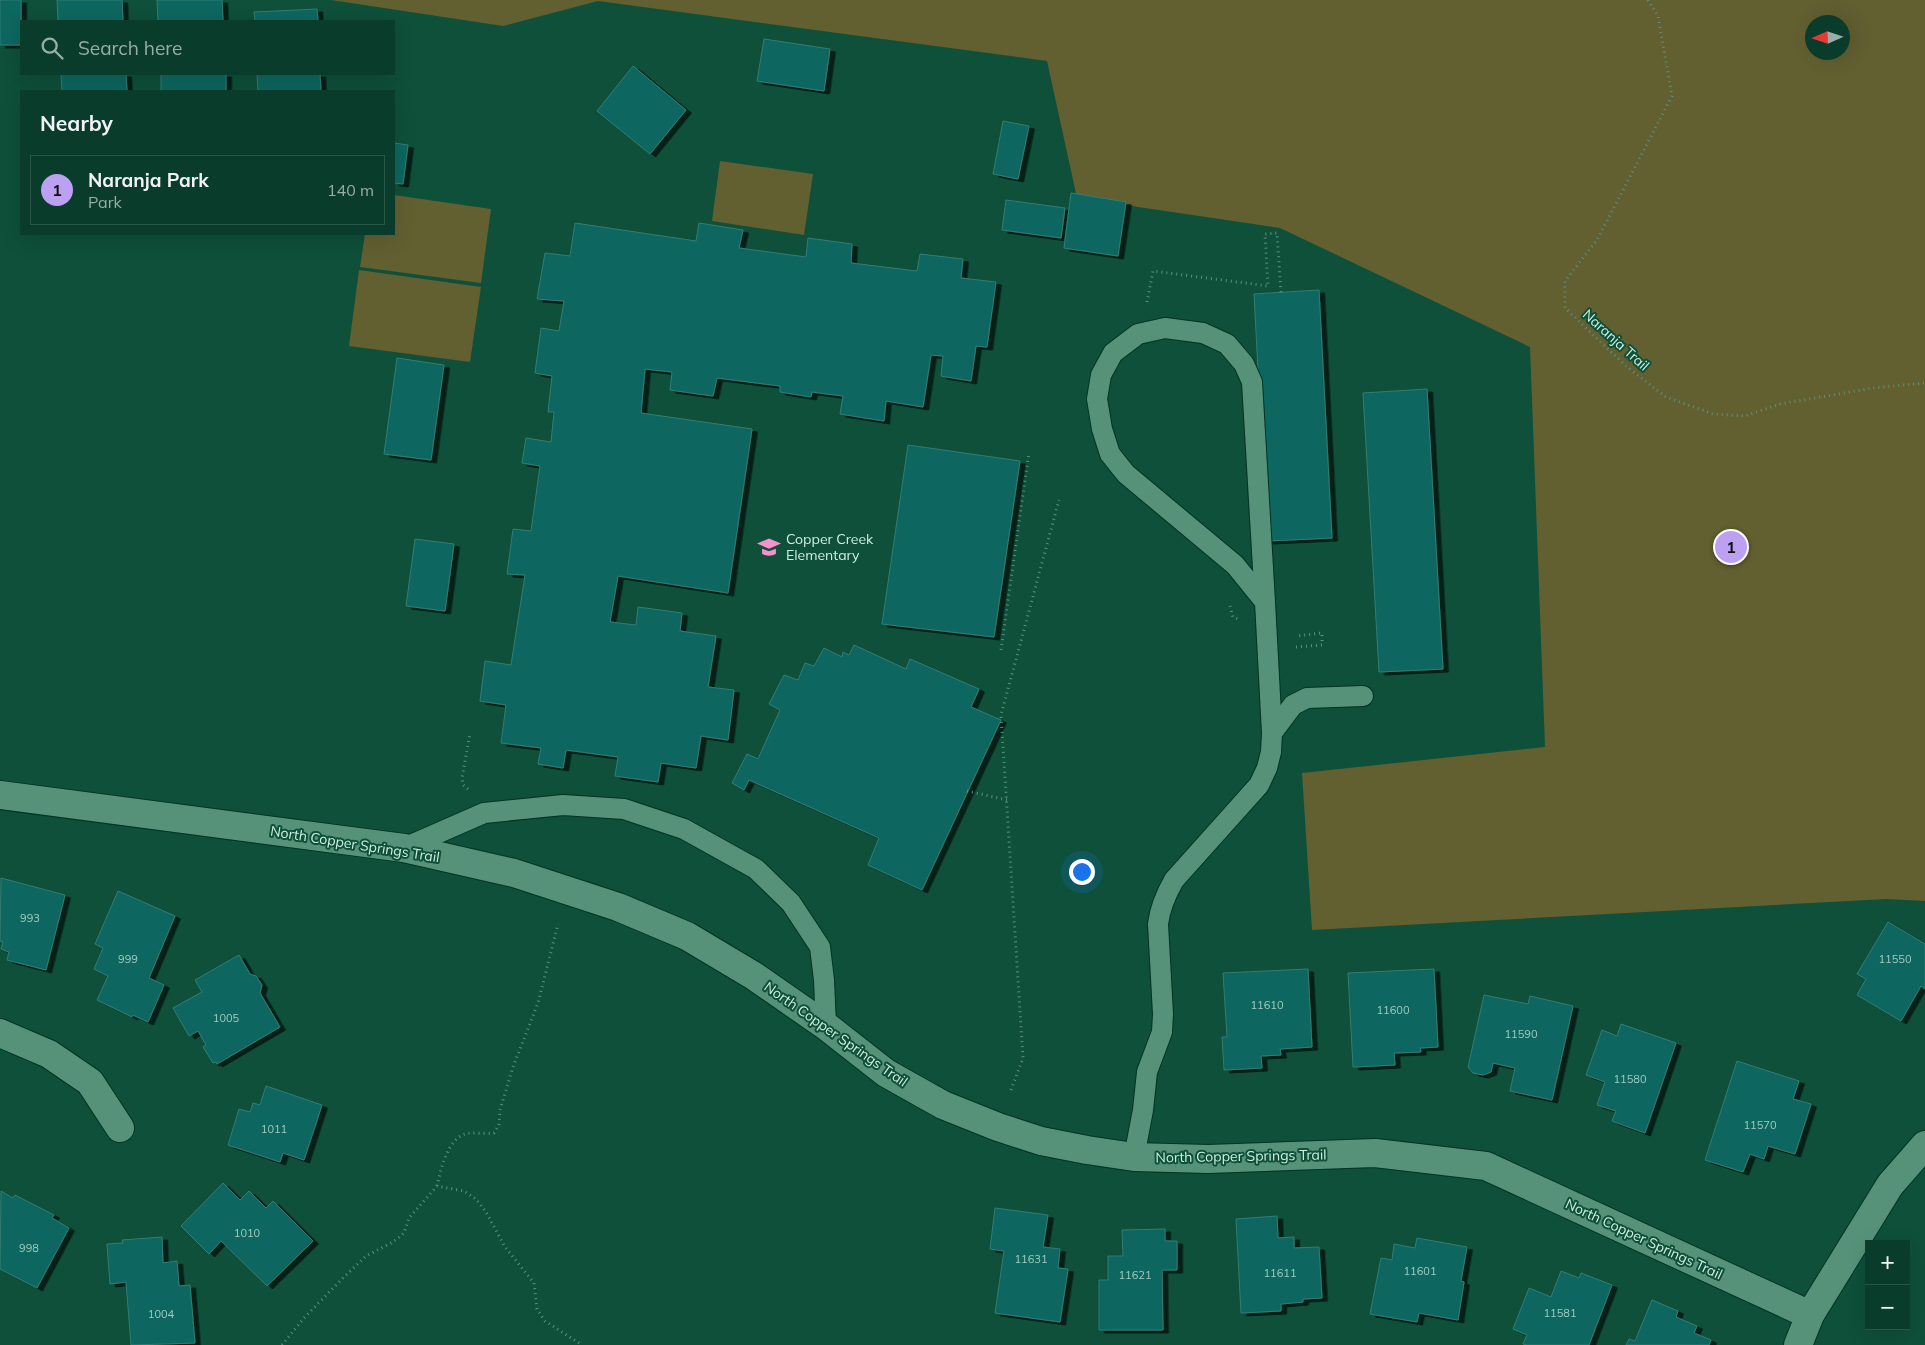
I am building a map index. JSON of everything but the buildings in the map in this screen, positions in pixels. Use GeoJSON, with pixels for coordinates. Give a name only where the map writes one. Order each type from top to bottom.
{"type":"FeatureCollection","features":[{"type":"Feature","properties":{"kind":"street","name":"North Copper Springs Trail"},"geometry":{"type":"LineString","coordinates":[[0,795],[404,848],[514,872],[618,907],[687,936],[754,976],[826,1026],[886,1073],[943,1105],[998,1127],[1041,1141],[1134,1157],[1208,1159],[1375,1153],[1486,1166],[1810,1315]]}},
{"type":"Feature","properties":{"kind":"street"},"geometry":{"type":"LineString","coordinates":[[0,1033],[49,1054],[90,1082],[120,1128]]}},
{"type":"Feature","properties":{"kind":"street"},"geometry":{"type":"LineString","coordinates":[[1798,1345],[1810,1315],[1890,1185],[1925,1145]]}},
{"type":"Feature","properties":{"kind":"lane"},"geometry":{"type":"LineString","coordinates":[[1134,1157],[1143,1110],[1147,1072],[1162,1032],[1163,1014],[1158,924],[1162,905],[1174,880],[1259,786],[1267,768],[1271,752],[1272,733],[1265,602],[1252,382],[1244,364],[1227,344],[1203,333],[1165,328],[1138,334],[1113,353],[1101,375],[1097,399],[1102,429],[1110,454],[1126,474],[1235,565],[1265,602]]}},
{"type":"Feature","properties":{"kind":"lane"},"geometry":{"type":"LineString","coordinates":[[1272,733],[1293,705],[1307,698],[1363,696]]}},
{"type":"Feature","properties":{"kind":"lane"},"geometry":{"type":"LineString","coordinates":[[404,848],[484,813],[563,805],[624,809],[684,829],[756,870],[791,902],[820,946],[826,1026]]}},
{"type":"Feature","properties":{"kind":"path","name":"Naranja Trail"},"geometry":{"type":"LineString","coordinates":[[1648,0],[1658,16],[1672,96],[1597,240],[1565,281],[1565,308],[1627,367],[1666,397],[1713,414],[1745,416],[1780,404],[1873,388],[1925,384]]}},
{"type":"Feature","properties":{"kind":"path"},"geometry":{"type":"LineString","coordinates":[[1144,306],[1148,301],[1153,271],[1268,286],[1265,234],[1277,233],[1281,293]]}},
{"type":"Feature","properties":{"kind":"path"},"geometry":{"type":"LineString","coordinates":[[1001,650],[1029,452]]}},
{"type":"Feature","properties":{"kind":"path"},"geometry":{"type":"LineString","coordinates":[[1011,1090],[1023,1058],[1001,715],[1059,500]]}},
{"type":"Feature","properties":{"kind":"path"},"geometry":{"type":"LineString","coordinates":[[1291,648],[1322,645],[1322,634],[1297,636]]}},
{"type":"Feature","properties":{"kind":"path"},"geometry":{"type":"LineString","coordinates":[[470,733],[463,785],[468,790],[476,790]]}},
{"type":"Feature","properties":{"kind":"path"},"geometry":{"type":"LineString","coordinates":[[968,791],[1007,800]]}},
{"type":"Feature","properties":{"kind":"path"},"geometry":{"type":"LineString","coordinates":[[282,1345],[304,1318],[342,1278],[366,1256],[404,1233],[409,1218],[437,1186],[445,1159],[454,1141],[466,1134],[481,1135],[494,1133],[499,1125],[500,1110],[513,1067],[538,1003],[558,924]]}},
{"type":"Feature","properties":{"kind":"path"},"geometry":{"type":"LineString","coordinates":[[437,1186],[464,1191],[476,1199],[486,1212],[505,1247],[534,1283],[537,1309],[544,1321],[582,1345]]}},
{"type":"Feature","properties":{"kind":"shaded area"},"geometry":{"type":"Polygon","coordinates":[[[331,0],[1925,0],[1925,901],[1886,899],[1312,930],[1302,773],[1545,747],[1530,347],[1280,228],[1077,198],[1047,61],[598,1],[503,26],[331,0]]]}},
{"type":"Feature","properties":{"kind":"shaded area"},"geometry":{"type":"Polygon","coordinates":[[[720,161],[813,174],[804,235],[712,221],[720,161]]]}},
{"type":"Feature","properties":{"kind":"shaded area"},"geometry":{"type":"Polygon","coordinates":[[[395,195],[491,209],[481,283],[360,267],[365,235],[395,235],[395,195]]]}},
{"type":"Feature","properties":{"kind":"shaded area"},"geometry":{"type":"Polygon","coordinates":[[[359,270],[481,287],[470,362],[349,346],[359,270]]]}},
{"type":"Feature","properties":{"kind":"place","name":"Copper Creek Elementary"},"geometry":{"type":"Point","coordinates":[769,547]}},
{"type":"Feature","properties":{"kind":"place","name":"Naranja Park"},"geometry":{"type":"Point","coordinates":[1731,547]}}]}
